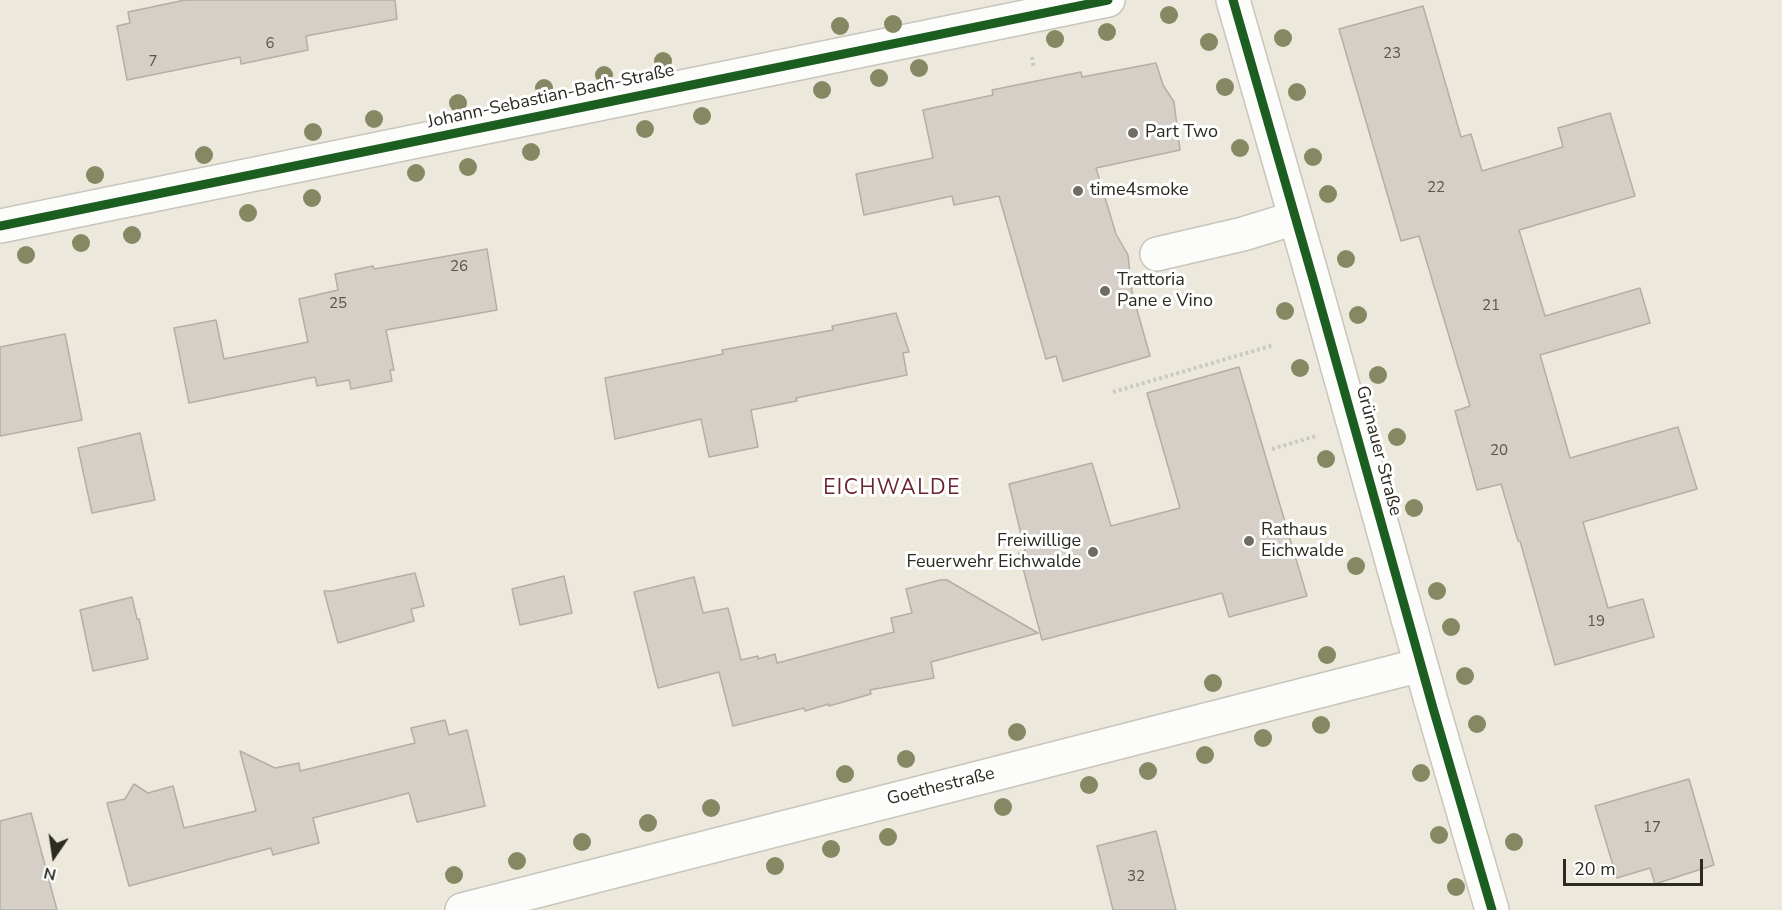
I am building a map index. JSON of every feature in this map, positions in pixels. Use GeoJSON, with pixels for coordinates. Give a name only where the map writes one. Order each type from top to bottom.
{"type":"FeatureCollection","features":[{"type":"Feature","properties":{"kind":"street","name":"Johann-Sebastian-Bach-Straße"},"geometry":{"type":"LineString","coordinates":[[0,226],[1108,0]]}},
{"type":"Feature","properties":{"kind":"street","name":"Grünauer Straße"},"geometry":{"type":"LineString","coordinates":[[1233,0],[1492,910]]}},
{"type":"Feature","properties":{"kind":"street"},"geometry":{"type":"LineString","coordinates":[[1157,254],[1243,234],[1295,218]]}},
{"type":"Feature","properties":{"kind":"street","name":"Goethestraße"},"geometry":{"type":"LineString","coordinates":[[462,910],[1421,665]]}},
{"type":"Feature","properties":{"kind":"path"},"geometry":{"type":"LineString","coordinates":[[1113,392],[1274,345]]}},
{"type":"Feature","properties":{"kind":"path"},"geometry":{"type":"LineString","coordinates":[[1272,449],[1285,445]]}},
{"type":"Feature","properties":{"kind":"building"},"geometry":{"type":"Polygon","coordinates":[[[185,0],[395,0],[397,19],[306,36],[308,50],[241,64],[240,57],[127,80],[117,26],[130,23],[128,12],[185,0]]]}},
{"type":"Feature","properties":{"kind":"building"},"geometry":{"type":"Polygon","coordinates":[[[1423,6],[1461,137],[1471,134],[1482,171],[1563,147],[1558,128],[1610,113],[1635,196],[1519,230],[1545,316],[1640,288],[1650,323],[1540,355],[1570,458],[1678,427],[1697,489],[1583,522],[1608,608],[1643,599],[1654,637],[1555,665],[1520,541],[1518,541],[1501,484],[1477,490],[1455,411],[1470,406],[1419,236],[1401,241],[1339,29],[1423,6]]]}},
{"type":"Feature","properties":{"kind":"building"},"geometry":{"type":"Polygon","coordinates":[[[1156,63],[1163,85],[1174,102],[1180,150],[1096,168],[1116,234],[1128,255],[1132,292],[1150,356],[1063,381],[1056,356],[1046,359],[999,196],[954,205],[952,196],[864,215],[856,174],[933,158],[923,110],[993,95],[992,90],[1081,72],[1082,77],[1156,63]]]}},
{"type":"Feature","properties":{"kind":"building"},"geometry":{"type":"Polygon","coordinates":[[[487,249],[497,310],[386,330],[394,370],[390,370],[392,381],[351,389],[349,380],[317,386],[315,377],[189,403],[174,328],[216,320],[224,359],[308,342],[299,299],[338,290],[335,274],[487,249]]]}},
{"type":"Feature","properties":{"kind":"building"},"geometry":{"type":"Polygon","coordinates":[[[896,313],[909,352],[903,353],[907,375],[796,398],[797,401],[751,410],[758,447],[709,457],[701,419],[615,439],[605,378],[723,354],[722,350],[833,330],[832,326],[896,313]]]}},
{"type":"Feature","properties":{"kind":"building"},"geometry":{"type":"Polygon","coordinates":[[[65,334],[82,420],[0,436],[0,347],[65,334]]]}},
{"type":"Feature","properties":{"kind":"building"},"geometry":{"type":"Polygon","coordinates":[[[1239,367],[1307,596],[1229,617],[1222,593],[1042,640],[1019,553],[1025,551],[1009,484],[1092,463],[1111,526],[1180,508],[1147,393],[1239,367]]]}},
{"type":"Feature","properties":{"kind":"building"},"geometry":{"type":"Polygon","coordinates":[[[140,433],[155,500],[92,513],[78,448],[140,433]]]}},
{"type":"Feature","properties":{"kind":"building"},"geometry":{"type":"Polygon","coordinates":[[[415,573],[424,606],[411,609],[414,621],[338,643],[324,591],[415,573]]]}},
{"type":"Feature","properties":{"kind":"building"},"geometry":{"type":"Polygon","coordinates":[[[564,576],[572,613],[520,625],[512,589],[564,576]]]}},
{"type":"Feature","properties":{"kind":"building"},"geometry":{"type":"Polygon","coordinates":[[[694,577],[703,613],[728,608],[741,660],[758,656],[758,659],[775,654],[777,663],[894,632],[891,618],[912,613],[906,589],[940,580],[947,580],[1038,633],[931,662],[934,678],[870,690],[871,694],[829,706],[829,704],[805,711],[804,708],[733,726],[719,672],[658,688],[634,592],[694,577]]]}},
{"type":"Feature","properties":{"kind":"building"},"geometry":{"type":"Polygon","coordinates":[[[132,597],[148,659],[93,671],[80,610],[132,597]]]}},
{"type":"Feature","properties":{"kind":"building"},"geometry":{"type":"Polygon","coordinates":[[[445,720],[449,735],[467,730],[485,806],[417,822],[409,793],[313,818],[319,843],[273,855],[271,848],[129,886],[107,803],[125,799],[134,784],[148,793],[173,786],[184,828],[256,811],[240,751],[275,768],[299,763],[300,771],[415,743],[411,728],[445,720]]]}},
{"type":"Feature","properties":{"kind":"building"},"geometry":{"type":"Polygon","coordinates":[[[1689,779],[1714,865],[1655,884],[1650,868],[1617,878],[1595,806],[1689,779]]]}},
{"type":"Feature","properties":{"kind":"building"},"geometry":{"type":"Polygon","coordinates":[[[31,813],[57,910],[0,910],[0,821],[31,813]]]}},
{"type":"Feature","properties":{"kind":"building"},"geometry":{"type":"Polygon","coordinates":[[[1156,831],[1176,910],[1113,910],[1097,846],[1156,831]]]}},
{"type":"Feature","properties":{"kind":"cycle path"},"geometry":{"type":"LineString","coordinates":[[0,226],[1108,0]]}},
{"type":"Feature","properties":{"kind":"cycle path"},"geometry":{"type":"LineString","coordinates":[[1233,0],[1492,910]]}},
{"type":"Feature","properties":{"kind":"place","name":"Part Two"},"geometry":{"type":"Point","coordinates":[1133,133]}},
{"type":"Feature","properties":{"kind":"place","name":"time4smoke"},"geometry":{"type":"Point","coordinates":[1078,191]}},
{"type":"Feature","properties":{"kind":"place","name":"Trattoria Pane e Vino"},"geometry":{"type":"Point","coordinates":[1105,291]}},
{"type":"Feature","properties":{"kind":"place","name":"Rathaus Eichwalde"},"geometry":{"type":"Point","coordinates":[1249,541]}},
{"type":"Feature","properties":{"kind":"place","name":"Freiwillige Feuerwehr Eichwalde"},"geometry":{"type":"Point","coordinates":[1093,552]}},
{"type":"Feature","properties":{"kind":"district","name":"EICHWALDE"},"geometry":{"type":"Point","coordinates":[892,489]}}]}
